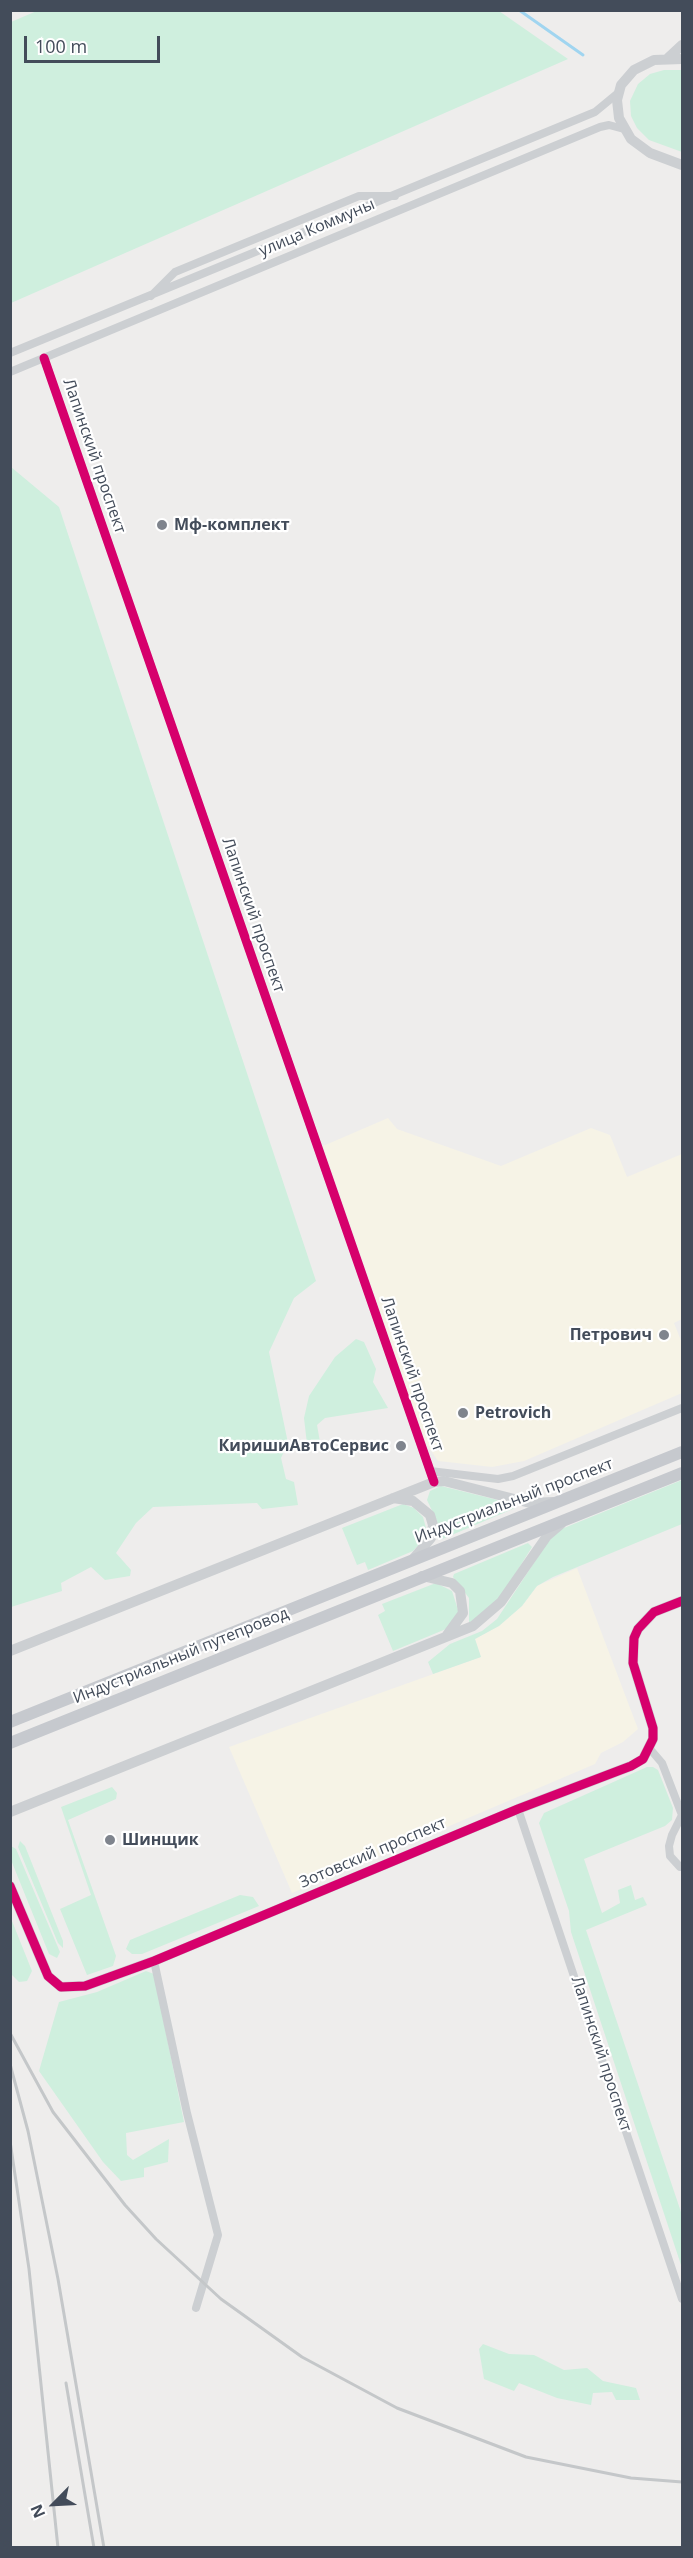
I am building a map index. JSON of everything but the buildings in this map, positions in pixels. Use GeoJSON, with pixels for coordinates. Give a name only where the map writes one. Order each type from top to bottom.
{"type":"FeatureCollection","features":[{"type":"Feature","properties":{"kind":"main road","name":"Индустриальный проспект"},"geometry":{"type":"LineString","coordinates":[[357,1581],[682,1452]]}},
{"type":"Feature","properties":{"kind":"main road"},"geometry":{"type":"LineString","coordinates":[[421,1576],[682,1473]]}},
{"type":"Feature","properties":{"kind":"main road","name":"Индустриальный путепровод"},"geometry":{"type":"LineString","coordinates":[[10,1743],[421,1576]]}},
{"type":"Feature","properties":{"kind":"main road","name":"Индустриальный путепровод"},"geometry":{"type":"LineString","coordinates":[[10,1722],[357,1581]]}},
{"type":"Feature","properties":{"kind":"street"},"geometry":{"type":"LineString","coordinates":[[668,58],[682,45]]}},
{"type":"Feature","properties":{"kind":"street"},"geometry":{"type":"LineString","coordinates":[[682,59],[668,58],[650,62],[634,70],[619,93],[617,111],[624,129],[642,149],[682,165]]}},
{"type":"Feature","properties":{"kind":"street","name":"улица Коммуны"},"geometry":{"type":"LineString","coordinates":[[10,353],[595,112],[619,93]]}},
{"type":"Feature","properties":{"kind":"street","name":"улица Коммуны"},"geometry":{"type":"LineString","coordinates":[[10,372],[600,127],[609,125],[624,129]]}},
{"type":"Feature","properties":{"kind":"street"},"geometry":{"type":"LineString","coordinates":[[148,298],[175,272],[366,194],[395,196]]}},
{"type":"Feature","properties":{"kind":"street","name":"Лапинский проспект"},"geometry":{"type":"LineString","coordinates":[[44,358],[432,1476]]}},
{"type":"Feature","properties":{"kind":"street"},"geometry":{"type":"LineString","coordinates":[[10,1651],[390,1498],[432,1476],[498,1479],[536,1468],[682,1412]]}},
{"type":"Feature","properties":{"kind":"street"},"geometry":{"type":"LineString","coordinates":[[432,1476],[530,1503],[560,1502]]}},
{"type":"Feature","properties":{"kind":"street"},"geometry":{"type":"LineString","coordinates":[[390,1498],[413,1501],[430,1515],[432,1525],[430,1538],[413,1559]]}},
{"type":"Feature","properties":{"kind":"street"},"geometry":{"type":"LineString","coordinates":[[10,1812],[443,1639],[489,1616],[514,1586],[547,1536],[566,1519]]}},
{"type":"Feature","properties":{"kind":"street"},"geometry":{"type":"LineString","coordinates":[[421,1576],[452,1583],[460,1591],[463,1613],[443,1639]]}},
{"type":"Feature","properties":{"kind":"street"},"geometry":{"type":"LineString","coordinates":[[682,1601],[654,1612],[638,1629],[634,1638],[633,1663],[653,1728],[650,1749],[662,1763],[682,1815],[672,1834],[669,1846],[670,1856],[682,1867]]}},
{"type":"Feature","properties":{"kind":"street","name":"Зотовский проспект"},"geometry":{"type":"LineString","coordinates":[[10,1886],[43,1967],[54,1983],[72,1988],[103,1981],[518,1809],[631,1766],[643,1759],[650,1749]]}},
{"type":"Feature","properties":{"kind":"street","name":"Лапинский проспект"},"geometry":{"type":"LineString","coordinates":[[518,1809],[682,2300]]}},
{"type":"Feature","properties":{"kind":"street"},"geometry":{"type":"LineString","coordinates":[[154,1960],[187,2113],[218,2235],[196,2308]]}},
{"type":"Feature","properties":{"kind":"shaded area","name":"Petrovich"},"geometry":{"type":"Polygon","coordinates":[[[388,1118],[397,1129],[501,1166],[591,1128],[610,1135],[627,1177],[682,1154],[682,1319],[674,1323],[682,1343],[682,1393],[524,1461],[492,1467],[438,1461],[426,1443],[323,1146],[388,1118]]]}},
{"type":"Feature","properties":{"kind":"shaded area"},"geometry":{"type":"Polygon","coordinates":[[[577,1568],[638,1729],[623,1742],[601,1753],[595,1764],[292,1893],[229,1747],[481,1657],[475,1639],[499,1626],[522,1606],[537,1586],[577,1568]]]}},
{"type":"Feature","properties":{"kind":"green space"},"geometry":{"type":"Polygon","coordinates":[[[39,10],[499,11],[568,59],[11,303],[11,22],[39,10]]]}},
{"type":"Feature","properties":{"kind":"green space"},"geometry":{"type":"Polygon","coordinates":[[[664,70],[682,70],[682,152],[649,140],[637,128],[631,116],[630,101],[638,84],[650,74],[664,70]]]}},
{"type":"Feature","properties":{"kind":"green space"},"geometry":{"type":"Polygon","coordinates":[[[11,467],[59,507],[316,1281],[294,1298],[269,1352],[288,1443],[281,1458],[286,1479],[294,1482],[298,1505],[262,1509],[257,1503],[153,1507],[136,1523],[116,1553],[131,1570],[130,1576],[105,1580],[91,1567],[61,1583],[62,1591],[11,1607],[11,467]]]}},
{"type":"Feature","properties":{"kind":"green space"},"geometry":{"type":"Polygon","coordinates":[[[356,1339],[364,1342],[376,1369],[373,1382],[388,1408],[325,1418],[317,1425],[320,1442],[316,1446],[307,1444],[304,1418],[309,1396],[335,1357],[356,1339]]]}},
{"type":"Feature","properties":{"kind":"green space"},"geometry":{"type":"Polygon","coordinates":[[[682,1480],[682,1524],[553,1577],[537,1586],[522,1606],[499,1626],[475,1639],[481,1657],[433,1674],[428,1662],[450,1644],[482,1631],[497,1619],[547,1543],[559,1530],[682,1480]]]}},
{"type":"Feature","properties":{"kind":"green space"},"geometry":{"type":"Polygon","coordinates":[[[441,1486],[510,1503],[515,1508],[440,1540],[437,1521],[427,1500],[430,1491],[441,1486]]]}},
{"type":"Feature","properties":{"kind":"green space"},"geometry":{"type":"Polygon","coordinates":[[[403,1504],[414,1508],[423,1517],[426,1528],[424,1539],[413,1551],[368,1570],[365,1562],[357,1565],[342,1528],[403,1504]]]}},
{"type":"Feature","properties":{"kind":"green space"},"geometry":{"type":"Polygon","coordinates":[[[528,1543],[532,1547],[496,1605],[469,1623],[469,1598],[453,1577],[454,1574],[528,1543]]]}},
{"type":"Feature","properties":{"kind":"green space"},"geometry":{"type":"Polygon","coordinates":[[[436,1583],[452,1591],[459,1613],[446,1629],[393,1651],[378,1615],[385,1611],[382,1604],[436,1583]]]}},
{"type":"Feature","properties":{"kind":"green space"},"geometry":{"type":"Polygon","coordinates":[[[647,1767],[658,1770],[673,1808],[672,1820],[665,1826],[584,1859],[602,1913],[620,1903],[618,1890],[631,1885],[635,1900],[643,1897],[647,1905],[586,1930],[682,2215],[682,2268],[571,1932],[569,1911],[539,1823],[544,1813],[647,1767]]]}},
{"type":"Feature","properties":{"kind":"green space"},"geometry":{"type":"Polygon","coordinates":[[[112,1787],[117,1793],[116,1799],[68,1820],[116,1956],[113,1966],[87,1975],[60,1909],[91,1895],[61,1807],[112,1787]]]}},
{"type":"Feature","properties":{"kind":"green space"},"geometry":{"type":"Polygon","coordinates":[[[20,1841],[25,1846],[63,1941],[63,1948],[58,1943],[18,1847],[20,1841]]]}},
{"type":"Feature","properties":{"kind":"green space"},"geometry":{"type":"Polygon","coordinates":[[[11,1846],[16,1849],[60,1952],[57,1958],[49,1954],[11,1860],[11,1846]]]}},
{"type":"Feature","properties":{"kind":"green space"},"geometry":{"type":"Polygon","coordinates":[[[240,1895],[253,1897],[259,1906],[142,1954],[132,1954],[126,1949],[130,1940],[240,1895]]]}},
{"type":"Feature","properties":{"kind":"green space"},"geometry":{"type":"Polygon","coordinates":[[[10,1916],[32,1971],[27,1981],[19,1982],[11,1974],[10,1916]]]}},
{"type":"Feature","properties":{"kind":"green space"},"geometry":{"type":"Polygon","coordinates":[[[146,1971],[154,1974],[184,2122],[126,2133],[127,2155],[133,2160],[169,2139],[168,2162],[144,2168],[144,2177],[121,2181],[103,2162],[39,2071],[59,2002],[97,1992],[146,1971]]]}},
{"type":"Feature","properties":{"kind":"green space"},"geometry":{"type":"Polygon","coordinates":[[[483,2344],[509,2354],[534,2355],[564,2370],[587,2368],[603,2381],[636,2388],[640,2400],[616,2400],[612,2392],[593,2393],[591,2405],[557,2398],[519,2383],[514,2391],[484,2379],[479,2349],[483,2344]]]}},
{"type":"Feature","properties":{"kind":"waterway"},"geometry":{"type":"LineString","coordinates":[[519,10],[583,55]]}},
{"type":"Feature","properties":{"kind":"railway"},"geometry":{"type":"LineString","coordinates":[[10,2033],[53,2112],[125,2205],[156,2239],[221,2299],[302,2357],[397,2408],[526,2457],[631,2478],[682,2482]]}},
{"type":"Feature","properties":{"kind":"railway"},"geometry":{"type":"LineString","coordinates":[[10,2064],[28,2131],[58,2279],[104,2548]]}},
{"type":"Feature","properties":{"kind":"railway"},"geometry":{"type":"LineString","coordinates":[[10,2141],[29,2269],[58,2548]]}},
{"type":"Feature","properties":{"kind":"railway"},"geometry":{"type":"LineString","coordinates":[[66,2383],[94,2548]]}},
{"type":"Feature","properties":{"kind":"cycle path"},"geometry":{"type":"LineString","coordinates":[[44,358],[434,1482]]}},
{"type":"Feature","properties":{"kind":"cycle path"},"geometry":{"type":"LineString","coordinates":[[10,1886],[48,1976],[61,1987],[85,1986],[154,1961],[518,1809],[631,1766],[643,1759],[653,1739],[653,1728],[633,1663],[634,1638],[638,1629],[654,1612],[682,1601]]}},
{"type":"Feature","properties":{"kind":"place","name":"Мф-комплект"},"geometry":{"type":"Point","coordinates":[162,525]}},
{"type":"Feature","properties":{"kind":"place","name":"Петрович"},"geometry":{"type":"Point","coordinates":[664,1335]}},
{"type":"Feature","properties":{"kind":"place","name":"Petrovich"},"geometry":{"type":"Point","coordinates":[463,1413]}},
{"type":"Feature","properties":{"kind":"place","name":"КиришиАвтоСервис"},"geometry":{"type":"Point","coordinates":[401,1446]}},
{"type":"Feature","properties":{"kind":"place","name":"Шинщик"},"geometry":{"type":"Point","coordinates":[110,1840]}}]}
